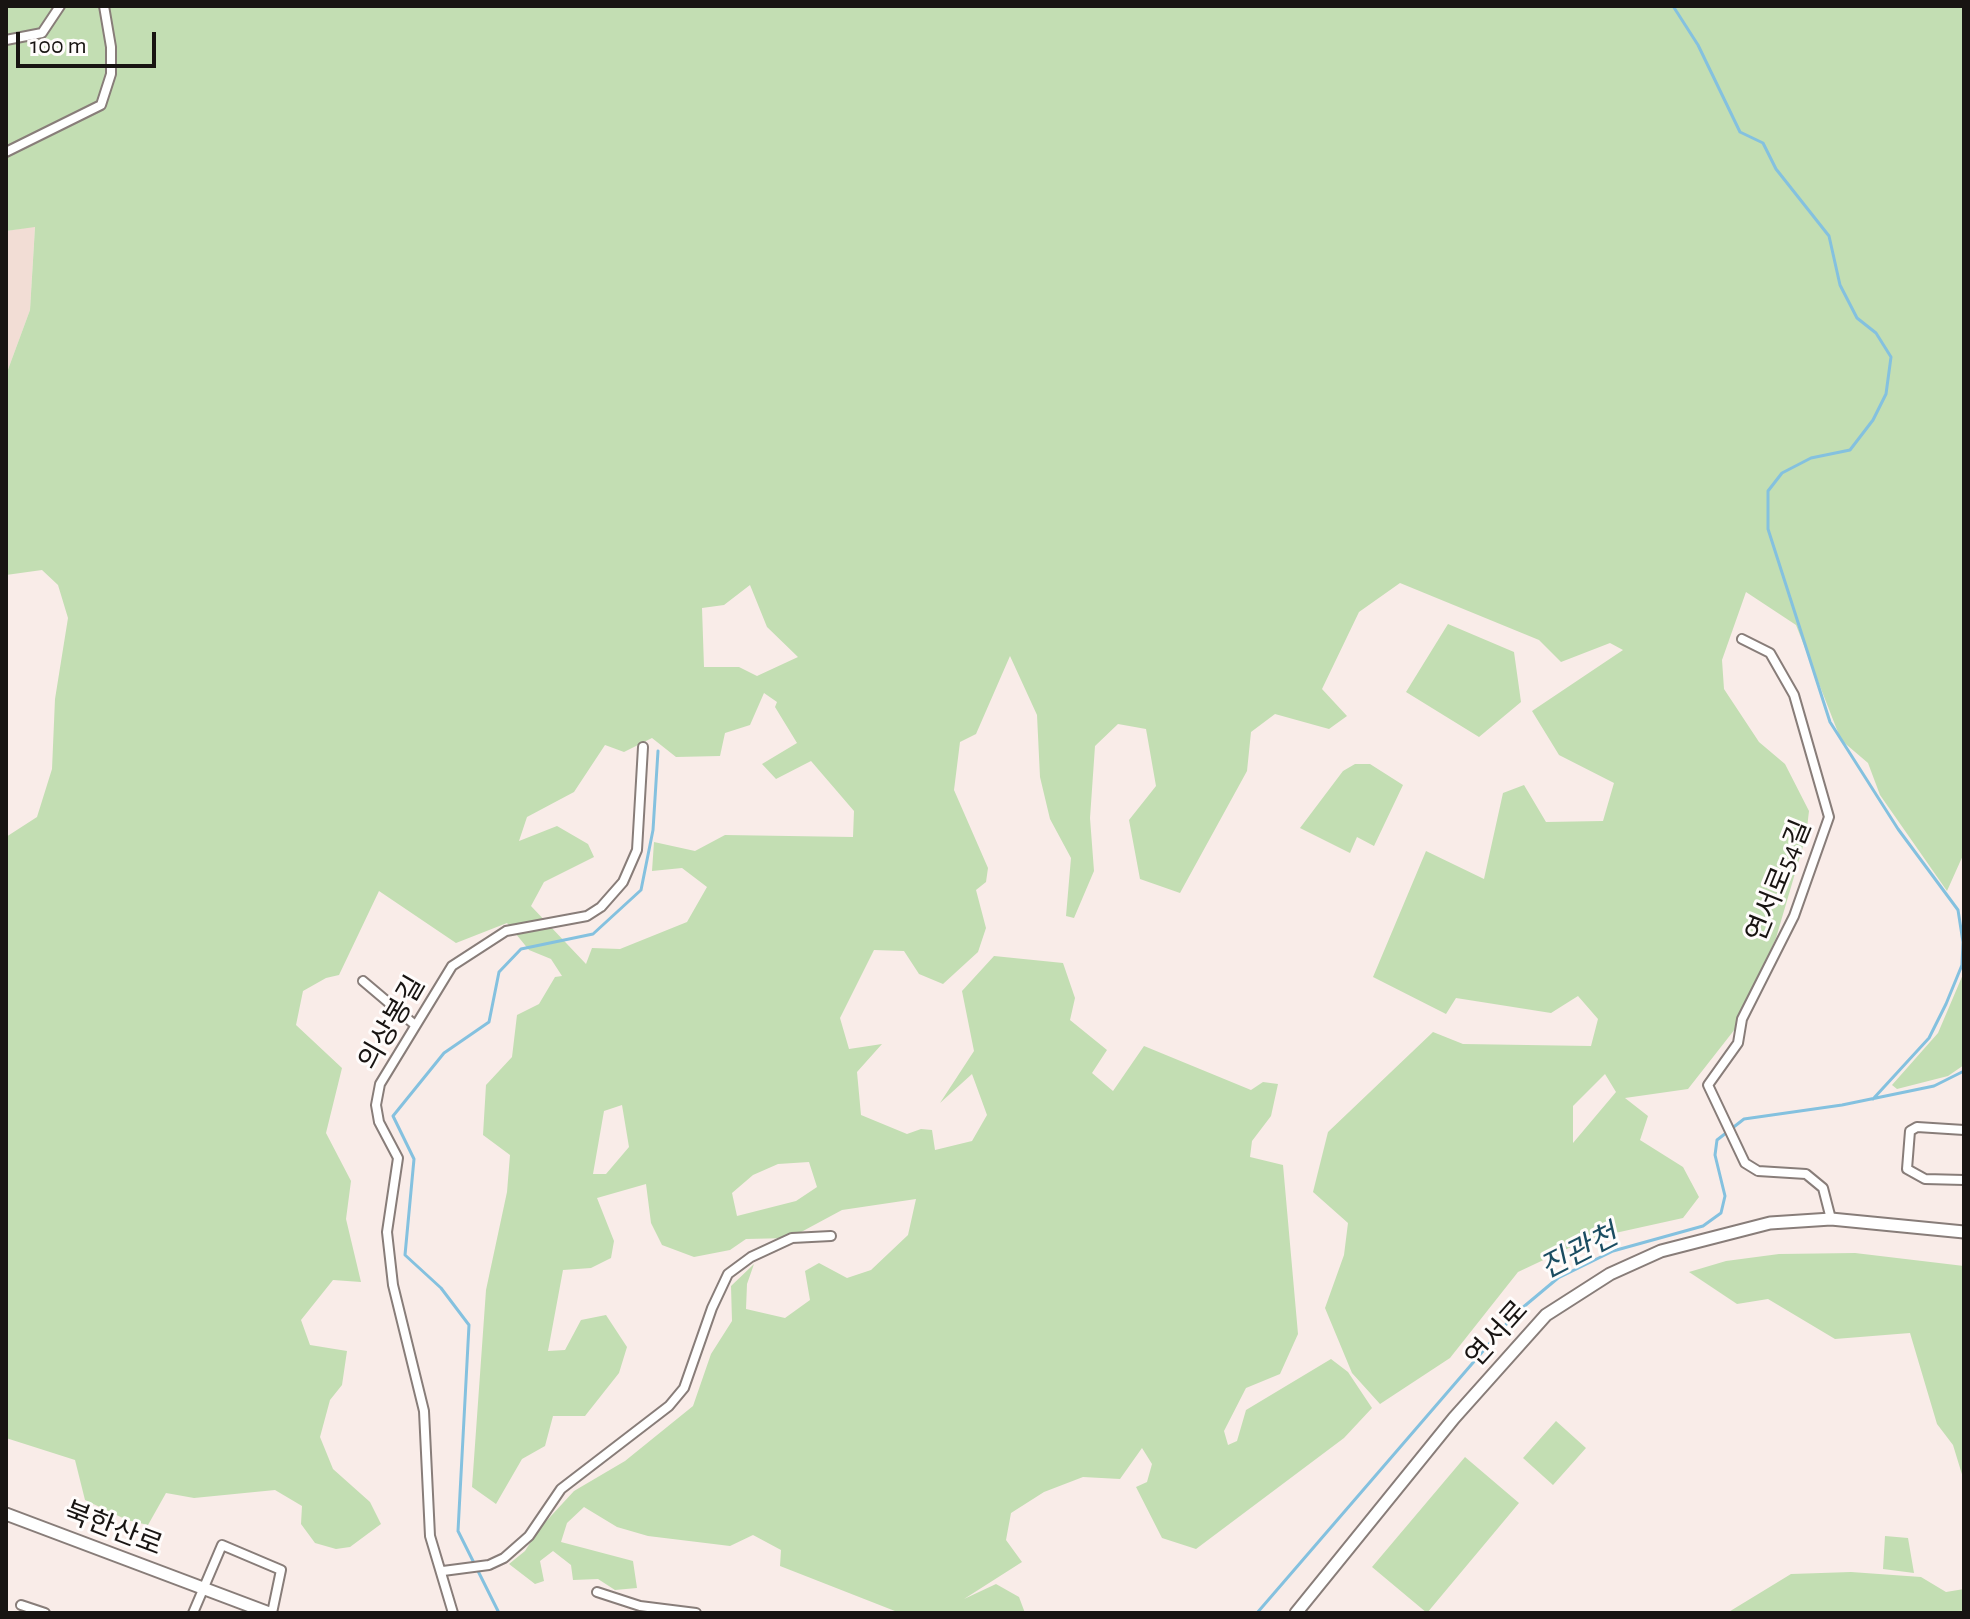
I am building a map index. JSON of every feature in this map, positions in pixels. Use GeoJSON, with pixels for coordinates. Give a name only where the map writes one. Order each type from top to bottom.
{"type":"FeatureCollection","features":[{"type":"Feature","properties":{"kind":"main road","name":"연서로"},"geometry":{"type":"LineString","coordinates":[[1296,1613],[1454,1418],[1546,1315],[1610,1274],[1661,1251],[1755,1226],[1831,1219],[1964,1232]]}},
{"type":"Feature","properties":{"kind":"main road","name":"북한산로"},"geometry":{"type":"LineString","coordinates":[[6,1514],[271,1613]]}},
{"type":"Feature","properties":{"kind":"street"},"geometry":{"type":"LineString","coordinates":[[6,40],[42,33],[60,6]]}},
{"type":"Feature","properties":{"kind":"street"},"geometry":{"type":"LineString","coordinates":[[6,152],[101,105],[111,74],[111,47],[104,6]]}},
{"type":"Feature","properties":{"kind":"street","name":"연서로54길"},"geometry":{"type":"LineString","coordinates":[[1742,639],[1770,653],[1794,695],[1829,817],[1794,916],[1742,1019],[1738,1043],[1708,1085],[1745,1163],[1758,1171],[1806,1174],[1823,1188],[1831,1219]]}},
{"type":"Feature","properties":{"kind":"street","name":"의상봉길"},"geometry":{"type":"LineString","coordinates":[[453,1613],[443,1571],[430,1536],[424,1411],[393,1285],[387,1232],[398,1158],[379,1122],[376,1105],[380,1084],[452,966],[506,931],[587,916],[601,907],[623,882],[637,850],[643,747]]}},
{"type":"Feature","properties":{"kind":"street"},"geometry":{"type":"LineString","coordinates":[[363,981],[415,1025]]}},
{"type":"Feature","properties":{"kind":"street"},"geometry":{"type":"LineString","coordinates":[[1964,1130],[1917,1127],[1910,1131],[1907,1169],[1925,1179],[1964,1180]]}},
{"type":"Feature","properties":{"kind":"street"},"geometry":{"type":"LineString","coordinates":[[443,1571],[489,1565],[504,1558],[529,1536],[561,1489],[669,1406],[684,1388],[712,1308],[728,1274],[751,1257],[792,1238],[831,1236]]}},
{"type":"Feature","properties":{"kind":"street"},"geometry":{"type":"LineString","coordinates":[[193,1613],[222,1545],[281,1570],[271,1613]]}},
{"type":"Feature","properties":{"kind":"street"},"geometry":{"type":"LineString","coordinates":[[597,1592],[640,1606],[696,1613]]}},
{"type":"Feature","properties":{"kind":"street"},"geometry":{"type":"LineString","coordinates":[[21,1605],[45,1613]]}},
{"type":"Feature","properties":{"kind":"shaded area"},"geometry":{"type":"Polygon","coordinates":[[[35,226],[30,310],[6,375],[6,231],[35,226]]]}},
{"type":"Feature","properties":{"kind":"green space"},"geometry":{"type":"Polygon","coordinates":[[[6,6],[1964,6],[1964,853],[1947,891],[1880,795],[1868,763],[1841,740],[1796,625],[1746,592],[1722,660],[1724,689],[1759,742],[1785,764],[1809,811],[1806,836],[1776,938],[1735,1029],[1688,1089],[1625,1098],[1648,1116],[1640,1140],[1683,1167],[1699,1197],[1683,1218],[1588,1239],[1518,1272],[1450,1358],[1380,1404],[1352,1373],[1325,1308],[1344,1255],[1348,1223],[1313,1192],[1328,1132],[1433,1032],[1463,1044],[1591,1046],[1598,1019],[1578,996],[1551,1013],[1456,998],[1446,1014],[1373,977],[1426,851],[1484,879],[1503,793],[1524,785],[1546,822],[1603,821],[1614,783],[1559,755],[1532,711],[1623,650],[1610,643],[1561,662],[1539,640],[1400,583],[1359,612],[1322,689],[1347,716],[1329,729],[1275,714],[1251,732],[1247,771],[1180,893],[1140,879],[1129,820],[1156,786],[1146,729],[1118,724],[1095,746],[1090,818],[1094,871],[1074,918],[1066,916],[1071,858],[1050,819],[1040,777],[1037,715],[1010,656],[976,734],[960,742],[954,790],[988,868],[986,882],[976,890],[986,928],[978,952],[943,984],[919,974],[904,951],[874,950],[840,1018],[849,1049],[882,1044],[857,1072],[861,1115],[907,1134],[921,1129],[932,1130],[935,1150],[972,1141],[987,1115],[972,1074],[940,1103],[974,1051],[962,991],[994,956],[1063,963],[1075,998],[1070,1020],[1107,1050],[1092,1073],[1113,1091],[1144,1046],[1251,1090],[1263,1082],[1278,1084],[1271,1116],[1252,1141],[1250,1157],[1283,1165],[1298,1334],[1280,1374],[1246,1388],[1224,1431],[1228,1445],[1237,1441],[1246,1410],[1331,1359],[1348,1372],[1372,1408],[1344,1438],[1196,1549],[1162,1538],[1136,1487],[1147,1482],[1152,1464],[1142,1448],[1120,1479],[1083,1477],[1044,1492],[1011,1513],[1006,1540],[1022,1562],[964,1599],[996,1584],[1019,1597],[1025,1613],[900,1613],[780,1566],[781,1550],[753,1535],[730,1546],[648,1536],[617,1527],[584,1507],[567,1523],[561,1542],[633,1561],[637,1588],[615,1590],[598,1579],[573,1580],[571,1565],[553,1551],[540,1561],[544,1581],[535,1584],[509,1564],[525,1551],[539,1529],[574,1491],[625,1461],[693,1406],[711,1354],[732,1321],[731,1286],[754,1264],[747,1284],[746,1309],[785,1318],[810,1300],[805,1271],[819,1263],[847,1278],[871,1270],[908,1235],[916,1199],[842,1210],[790,1238],[746,1239],[730,1250],[694,1257],[662,1245],[651,1223],[646,1184],[597,1198],[614,1241],[611,1258],[591,1268],[563,1270],[548,1351],[565,1350],[581,1320],[606,1315],[627,1347],[619,1373],[585,1416],[553,1416],[545,1446],[522,1459],[496,1504],[472,1487],[486,1290],[507,1192],[510,1155],[483,1135],[486,1085],[512,1057],[517,1015],[539,1004],[555,977],[562,976],[551,959],[529,950],[507,923],[456,943],[379,891],[339,975],[326,978],[303,991],[296,1025],[342,1068],[326,1133],[351,1181],[346,1219],[361,1282],[333,1280],[301,1320],[310,1345],[347,1351],[342,1385],[330,1400],[320,1437],[333,1469],[370,1502],[381,1524],[350,1547],[336,1549],[315,1543],[301,1524],[302,1506],[275,1490],[194,1498],[166,1493],[148,1525],[127,1520],[85,1500],[75,1460],[6,1438],[6,837],[37,817],[52,769],[55,699],[68,618],[58,585],[42,570],[6,575],[6,375],[30,310],[35,227],[6,231],[6,6]],[[750,585],[724,605],[702,608],[704,667],[739,667],[757,676],[798,657],[767,627],[750,585]],[[764,693],[750,725],[725,733],[720,756],[676,757],[652,738],[624,752],[605,745],[574,792],[527,817],[519,841],[557,826],[588,844],[594,857],[544,882],[531,906],[586,964],[592,948],[620,949],[687,922],[707,887],[682,868],[652,871],[654,842],[695,851],[725,835],[853,837],[854,811],[811,761],[776,779],[762,764],[797,743],[775,707],[777,702],[764,693]],[[1605,1074],[1573,1106],[1573,1143],[1616,1092],[1605,1074]],[[622,1105],[604,1111],[593,1174],[606,1174],[629,1147],[622,1105]],[[809,1162],[778,1164],[753,1175],[732,1193],[737,1216],[796,1201],[817,1187],[809,1162]]]}},
{"type":"Feature","properties":{"kind":"green space"},"geometry":{"type":"Polygon","coordinates":[[[1448,624],[1514,652],[1521,702],[1479,737],[1406,692],[1448,624]]]}},
{"type":"Feature","properties":{"kind":"green space"},"geometry":{"type":"Polygon","coordinates":[[[1355,764],[1370,764],[1403,785],[1374,846],[1357,837],[1350,853],[1300,828],[1343,771],[1355,764]]]}},
{"type":"Feature","properties":{"kind":"green space"},"geometry":{"type":"Polygon","coordinates":[[[1964,972],[1964,1065],[1948,1076],[1897,1089],[1892,1085],[1938,1033],[1964,972]]]}},
{"type":"Feature","properties":{"kind":"green space"},"geometry":{"type":"Polygon","coordinates":[[[1855,1253],[1964,1266],[1964,1481],[1953,1445],[1937,1424],[1910,1333],[1835,1339],[1768,1299],[1737,1304],[1689,1272],[1726,1261],[1779,1254],[1855,1253]]]}},
{"type":"Feature","properties":{"kind":"green space"},"geometry":{"type":"Polygon","coordinates":[[[1556,1421],[1586,1448],[1553,1485],[1523,1458],[1556,1421]]]}},
{"type":"Feature","properties":{"kind":"green space"},"geometry":{"type":"Polygon","coordinates":[[[1465,1457],[1519,1503],[1427,1613],[1372,1567],[1465,1457]]]}},
{"type":"Feature","properties":{"kind":"green space"},"geometry":{"type":"Polygon","coordinates":[[[1885,1536],[1908,1538],[1914,1573],[1883,1569],[1885,1536]]]}},
{"type":"Feature","properties":{"kind":"green space"},"geometry":{"type":"Polygon","coordinates":[[[1851,1572],[1921,1577],[1946,1592],[1964,1589],[1964,1613],[1727,1613],[1791,1574],[1851,1572]]]}},
{"type":"Feature","properties":{"kind":"waterway"},"geometry":{"type":"LineString","coordinates":[[1673,6],[1698,45],[1740,132],[1763,143],[1776,169],[1829,236],[1840,285],[1857,318],[1876,333],[1891,357],[1886,394],[1873,420],[1850,450],[1811,458],[1782,473],[1768,491],[1768,529],[1830,722],[1898,829],[1958,910],[1963,942],[1962,965],[1946,1004],[1929,1038],[1873,1099]]}},
{"type":"Feature","properties":{"kind":"waterway"},"geometry":{"type":"LineString","coordinates":[[499,1613],[458,1531],[469,1325],[441,1288],[405,1255],[414,1159],[393,1116],[444,1053],[489,1022],[499,972],[521,949],[593,934],[641,890],[653,830],[658,751]]}},
{"type":"Feature","properties":{"kind":"waterway","name":"진관천"},"geometry":{"type":"LineString","coordinates":[[1257,1613],[1515,1314],[1558,1278],[1613,1251],[1703,1226],[1721,1213],[1725,1196],[1715,1155],[1717,1140],[1744,1119],[1842,1105],[1934,1086],[1964,1071]]}}]}
